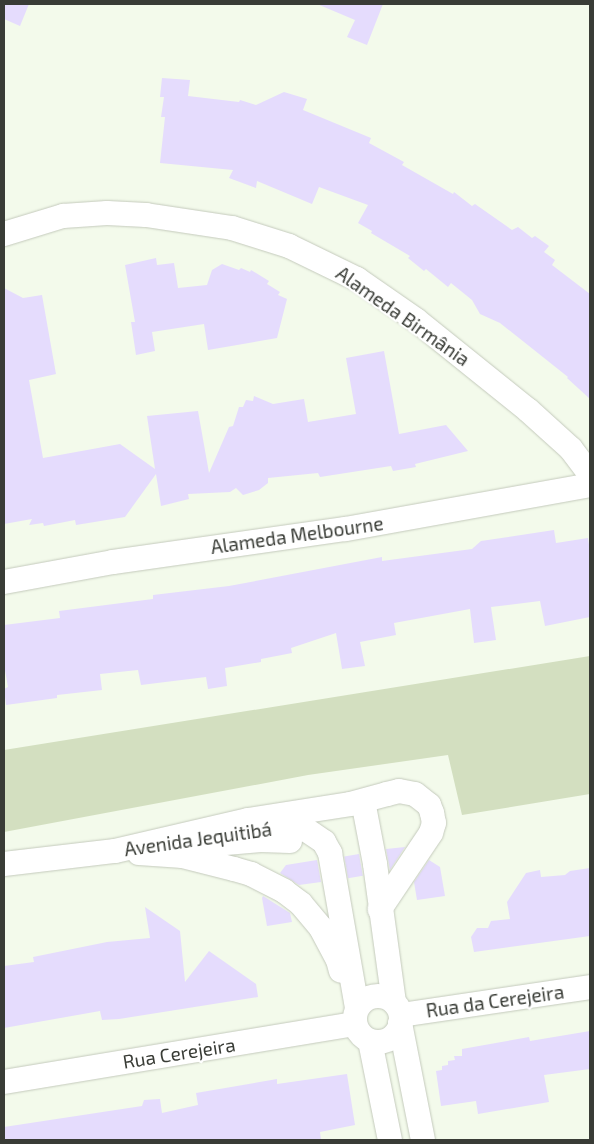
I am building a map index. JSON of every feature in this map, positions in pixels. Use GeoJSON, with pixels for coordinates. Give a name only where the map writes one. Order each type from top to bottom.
{"type":"FeatureCollection","features":[{"type":"Feature","properties":{"kind":"street","name":"Alameda Birmânia"},"geometry":{"type":"LineString","coordinates":[[4,234],[63,216],[107,213],[146,215],[232,228],[289,246],[357,279],[416,320],[571,448],[590,474]]}},
{"type":"Feature","properties":{"kind":"street","name":"Alameda Melbourne"},"geometry":{"type":"LineString","coordinates":[[4,582],[113,562],[346,530],[590,485]]}},
{"type":"Feature","properties":{"kind":"street"},"geometry":{"type":"LineString","coordinates":[[4,864],[115,851],[248,820],[356,803],[399,791],[416,794],[429,805],[434,824],[427,842],[380,909]]}},
{"type":"Feature","properties":{"kind":"street"},"geometry":{"type":"LineString","coordinates":[[356,803],[375,864],[394,1009],[423,1140]]}},
{"type":"Feature","properties":{"kind":"street"},"geometry":{"type":"LineString","coordinates":[[115,851],[183,856],[234,869],[265,881],[301,904],[320,928],[338,960],[359,1022],[386,1040],[398,1030],[356,803]]}},
{"type":"Feature","properties":{"kind":"street","name":"Avenida Jequitibá"},"geometry":{"type":"LineString","coordinates":[[115,851],[290,826],[316,835],[324,842],[330,854],[359,1022],[390,1140]]}},
{"type":"Feature","properties":{"kind":"street","name":"Avenida Jequitibá"},"geometry":{"type":"LineString","coordinates":[[115,851],[216,846],[273,840],[297,842],[307,846],[313,854],[318,870],[338,960]]}},
{"type":"Feature","properties":{"kind":"street","name":"Rua da Cerejeira"},"geometry":{"type":"LineString","coordinates":[[359,1022],[367,998],[394,1009],[590,987]]}},
{"type":"Feature","properties":{"kind":"street","name":"Rua Cerejeira"},"geometry":{"type":"LineString","coordinates":[[4,1082],[359,1022]]}},
{"type":"Feature","properties":{"kind":"green space"},"geometry":{"type":"Polygon","coordinates":[[[590,656],[590,794],[462,815],[448,755],[308,775],[4,832],[4,750],[590,656]]]}},
{"type":"Feature","properties":{"kind":"building"},"geometry":{"type":"Polygon","coordinates":[[[4,4],[29,4],[20,26],[4,19],[4,4]]]}},
{"type":"Feature","properties":{"kind":"building"},"geometry":{"type":"Polygon","coordinates":[[[317,4],[383,4],[367,45],[347,37],[355,20],[317,4]]]}},
{"type":"Feature","properties":{"kind":"building"},"geometry":{"type":"Polygon","coordinates":[[[162,78],[190,80],[188,96],[239,102],[240,100],[256,105],[284,92],[307,99],[303,110],[371,138],[369,143],[404,162],[402,165],[453,194],[454,192],[472,206],[475,204],[512,230],[518,227],[532,238],[535,236],[549,246],[544,252],[555,260],[552,265],[590,294],[590,399],[568,377],[500,323],[480,314],[472,300],[451,283],[448,287],[426,269],[424,271],[408,258],[410,256],[358,223],[368,205],[319,187],[312,204],[257,181],[256,188],[229,178],[233,170],[160,163],[165,117],[161,117],[164,97],[160,97],[162,78]]]}},
{"type":"Feature","properties":{"kind":"building"},"geometry":{"type":"Polygon","coordinates":[[[156,258],[157,265],[174,263],[178,288],[207,285],[212,270],[222,264],[239,270],[241,268],[250,272],[251,270],[269,281],[267,284],[280,292],[278,295],[287,299],[277,338],[208,350],[204,324],[152,332],[155,351],[136,355],[131,322],[135,322],[125,265],[156,258]]]}},
{"type":"Feature","properties":{"kind":"building"},"geometry":{"type":"Polygon","coordinates":[[[4,288],[23,298],[42,295],[56,374],[29,380],[43,458],[120,444],[155,469],[147,416],[198,411],[209,473],[229,427],[233,426],[239,407],[243,407],[246,400],[253,401],[254,396],[273,404],[304,399],[308,422],[356,414],[346,358],[384,351],[399,434],[446,425],[468,451],[415,464],[416,467],[393,471],[391,466],[320,477],[318,473],[268,478],[268,483],[259,490],[243,495],[236,488],[230,492],[188,494],[189,499],[161,506],[156,474],[125,517],[76,525],[75,520],[44,526],[43,523],[29,525],[32,519],[4,524],[4,288]]]}},
{"type":"Feature","properties":{"kind":"building"},"geometry":{"type":"Polygon","coordinates":[[[554,530],[556,543],[588,538],[590,551],[590,617],[545,626],[540,601],[491,607],[496,640],[474,643],[470,609],[394,623],[396,635],[360,642],[365,666],[342,669],[336,633],[291,648],[292,653],[261,659],[261,662],[225,668],[227,686],[208,689],[206,677],[141,685],[138,670],[100,674],[102,690],[57,695],[57,698],[6,705],[4,689],[8,687],[4,665],[4,625],[60,618],[59,611],[153,599],[153,595],[229,586],[382,557],[382,561],[472,549],[481,541],[554,530]]]}},
{"type":"Feature","properties":{"kind":"building"},"geometry":{"type":"Polygon","coordinates":[[[405,847],[390,870],[386,849],[405,847]]]}},
{"type":"Feature","properties":{"kind":"building"},"geometry":{"type":"Polygon","coordinates":[[[359,854],[363,876],[348,878],[344,857],[359,854]]]}},
{"type":"Feature","properties":{"kind":"building"},"geometry":{"type":"Polygon","coordinates":[[[317,860],[321,882],[299,885],[280,873],[286,865],[317,860]]]}},
{"type":"Feature","properties":{"kind":"building"},"geometry":{"type":"Polygon","coordinates":[[[429,860],[440,867],[445,896],[417,900],[414,882],[429,860]]]}},
{"type":"Feature","properties":{"kind":"building"},"geometry":{"type":"Polygon","coordinates":[[[590,868],[590,936],[474,952],[471,937],[477,928],[488,928],[491,921],[510,919],[507,902],[526,873],[540,870],[541,877],[565,875],[570,871],[590,868]]]}},
{"type":"Feature","properties":{"kind":"building"},"geometry":{"type":"Polygon","coordinates":[[[263,896],[290,913],[292,922],[267,926],[263,896]]]}},
{"type":"Feature","properties":{"kind":"building"},"geometry":{"type":"Polygon","coordinates":[[[145,907],[180,931],[185,982],[209,951],[256,984],[258,997],[119,1019],[102,1020],[100,1011],[4,1028],[4,966],[34,962],[33,957],[107,942],[150,938],[145,907]]]}},
{"type":"Feature","properties":{"kind":"building"},"geometry":{"type":"Polygon","coordinates":[[[590,1031],[590,1069],[544,1075],[549,1102],[478,1114],[476,1101],[441,1106],[436,1071],[442,1070],[442,1066],[448,1065],[448,1061],[455,1060],[454,1056],[462,1056],[462,1049],[529,1037],[530,1041],[590,1031]]]}},
{"type":"Feature","properties":{"kind":"building"},"geometry":{"type":"Polygon","coordinates":[[[347,1074],[355,1125],[320,1132],[321,1140],[4,1140],[4,1127],[142,1106],[144,1100],[160,1099],[162,1113],[198,1105],[196,1093],[277,1079],[277,1084],[347,1074]]]}}]}
